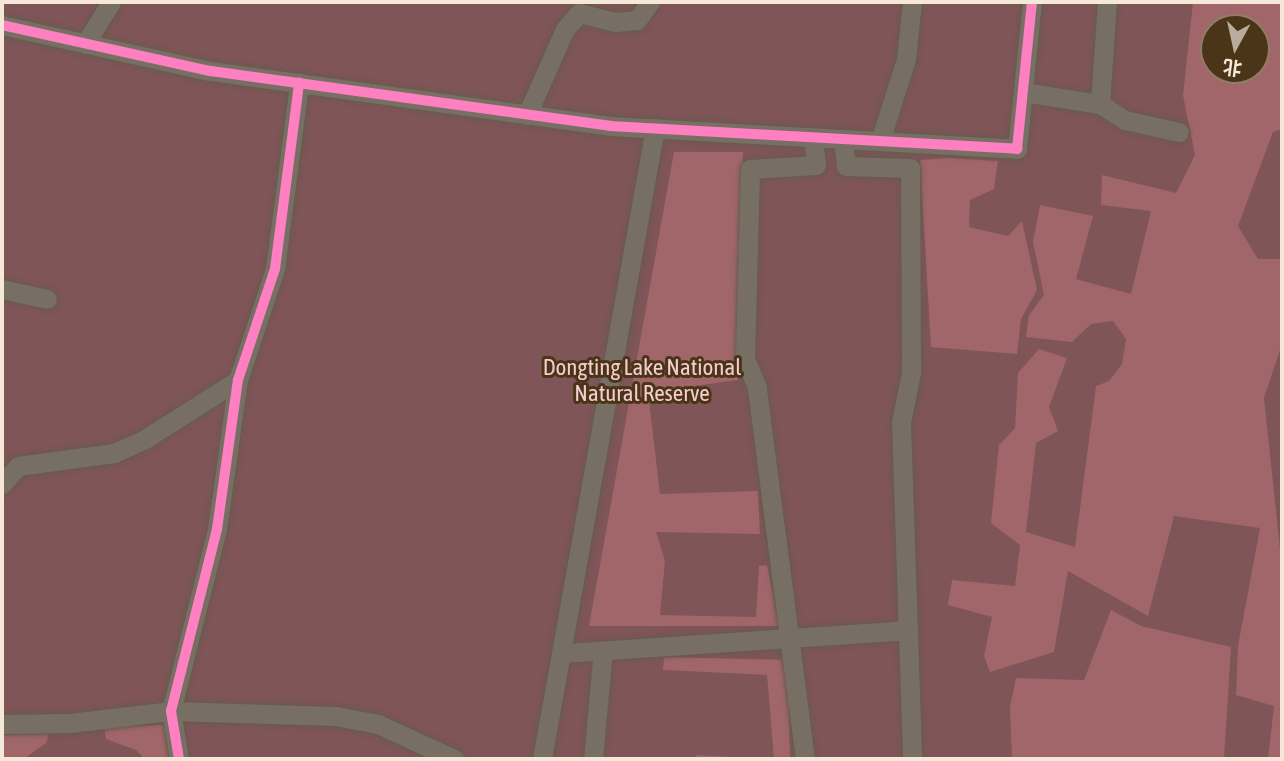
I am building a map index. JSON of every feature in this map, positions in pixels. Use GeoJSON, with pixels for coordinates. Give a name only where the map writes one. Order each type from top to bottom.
{"type":"FeatureCollection","features":[{"type":"Feature","properties":{"kind":"street"},"geometry":{"type":"LineString","coordinates":[[85,44],[111,2]]}},
{"type":"Feature","properties":{"kind":"street"},"geometry":{"type":"LineString","coordinates":[[527,115],[565,29],[579,13],[615,22],[636,20],[650,2]]}},
{"type":"Feature","properties":{"kind":"street"},"geometry":{"type":"LineString","coordinates":[[880,141],[906,59],[912,2]]}},
{"type":"Feature","properties":{"kind":"street"},"geometry":{"type":"LineString","coordinates":[[2,25],[210,71],[527,115],[655,128],[1017,149],[1032,2]]}},
{"type":"Feature","properties":{"kind":"street"},"geometry":{"type":"LineString","coordinates":[[1100,104],[1107,2]]}},
{"type":"Feature","properties":{"kind":"street"},"geometry":{"type":"LineString","coordinates":[[179,759],[171,711],[217,529],[238,380],[275,269],[299,83]]}},
{"type":"Feature","properties":{"kind":"street"},"geometry":{"type":"LineString","coordinates":[[1023,92],[1100,104],[1125,120],[1179,132]]}},
{"type":"Feature","properties":{"kind":"street"},"geometry":{"type":"LineString","coordinates":[[542,759],[564,653],[655,128]]}},
{"type":"Feature","properties":{"kind":"street"},"geometry":{"type":"LineString","coordinates":[[813,137],[816,165]]}},
{"type":"Feature","properties":{"kind":"street"},"geometry":{"type":"LineString","coordinates":[[843,139],[846,166]]}},
{"type":"Feature","properties":{"kind":"street"},"geometry":{"type":"LineString","coordinates":[[804,759],[757,387],[745,359],[750,169],[816,165],[910,167],[911,373],[901,422],[912,759]]}},
{"type":"Feature","properties":{"kind":"street"},"geometry":{"type":"LineString","coordinates":[[2,289],[47,299]]}},
{"type":"Feature","properties":{"kind":"street"},"geometry":{"type":"LineString","coordinates":[[2,484],[18,466],[114,453],[145,439],[238,380]]}},
{"type":"Feature","properties":{"kind":"street"},"geometry":{"type":"LineString","coordinates":[[564,653],[908,630]]}},
{"type":"Feature","properties":{"kind":"street"},"geometry":{"type":"LineString","coordinates":[[593,759],[603,650]]}},
{"type":"Feature","properties":{"kind":"street"},"geometry":{"type":"LineString","coordinates":[[2,724],[70,723],[171,711],[336,716],[378,724],[454,759]]}},
{"type":"Feature","properties":{"kind":"green space","name":"Dongting Lake National Natural Reserve"},"geometry":{"type":"Polygon","coordinates":[[[2,2],[1282,2],[1282,759],[2,759],[2,2]]]}},
{"type":"Feature","properties":{"kind":"green space"},"geometry":{"type":"Polygon","coordinates":[[[1193,2],[1282,2],[1282,129],[1273,132],[1238,226],[1258,259],[1282,259],[1282,344],[1264,398],[1282,568],[1282,759],[1268,759],[1274,706],[1236,695],[1238,646],[1260,528],[1174,516],[1148,616],[1068,571],[1054,652],[990,672],[984,656],[992,617],[948,605],[952,580],[1015,586],[1020,545],[991,523],[999,445],[1015,428],[1018,373],[1039,349],[1067,358],[1049,407],[1058,431],[1036,443],[1026,532],[1075,547],[1096,386],[1109,381],[1122,364],[1126,339],[1113,321],[1091,324],[1072,342],[1026,337],[1029,315],[1044,295],[1033,242],[1040,205],[1093,216],[1076,279],[1131,294],[1151,211],[1101,205],[1102,175],[1176,193],[1195,155],[1183,95],[1193,2]]]}},
{"type":"Feature","properties":{"kind":"green space"},"geometry":{"type":"Polygon","coordinates":[[[674,152],[743,152],[738,380],[648,392],[660,494],[758,491],[760,534],[656,532],[665,561],[660,615],[756,617],[759,566],[767,565],[779,626],[589,626],[674,152]]]}},
{"type":"Feature","properties":{"kind":"green space"},"geometry":{"type":"Polygon","coordinates":[[[948,158],[998,161],[994,189],[970,200],[969,227],[1008,236],[1022,221],[1037,290],[1021,319],[1017,354],[931,347],[920,160],[948,158]]]}},
{"type":"Feature","properties":{"kind":"green space"},"geometry":{"type":"Polygon","coordinates":[[[1111,610],[1141,626],[1231,647],[1224,759],[1012,759],[1010,707],[1016,678],[1084,680],[1111,610]]]}},
{"type":"Feature","properties":{"kind":"green space"},"geometry":{"type":"Polygon","coordinates":[[[664,657],[788,660],[790,759],[774,759],[767,675],[663,670],[664,657]]]}},
{"type":"Feature","properties":{"kind":"green space"},"geometry":{"type":"Polygon","coordinates":[[[164,725],[169,759],[145,759],[136,750],[106,739],[104,727],[164,725]]]}},
{"type":"Feature","properties":{"kind":"green space"},"geometry":{"type":"Polygon","coordinates":[[[49,734],[46,743],[25,758],[2,759],[2,735],[49,734]]]}},
{"type":"Feature","properties":{"kind":"green space"},"geometry":{"type":"Polygon","coordinates":[[[696,755],[774,759],[694,759],[696,755]]]}},
{"type":"Feature","properties":{"kind":"cycle path"},"geometry":{"type":"LineString","coordinates":[[2,25],[210,71],[610,126],[1017,149],[1032,2]]}},
{"type":"Feature","properties":{"kind":"cycle path"},"geometry":{"type":"LineString","coordinates":[[179,759],[171,711],[217,529],[238,380],[275,269],[299,83]]}}]}
